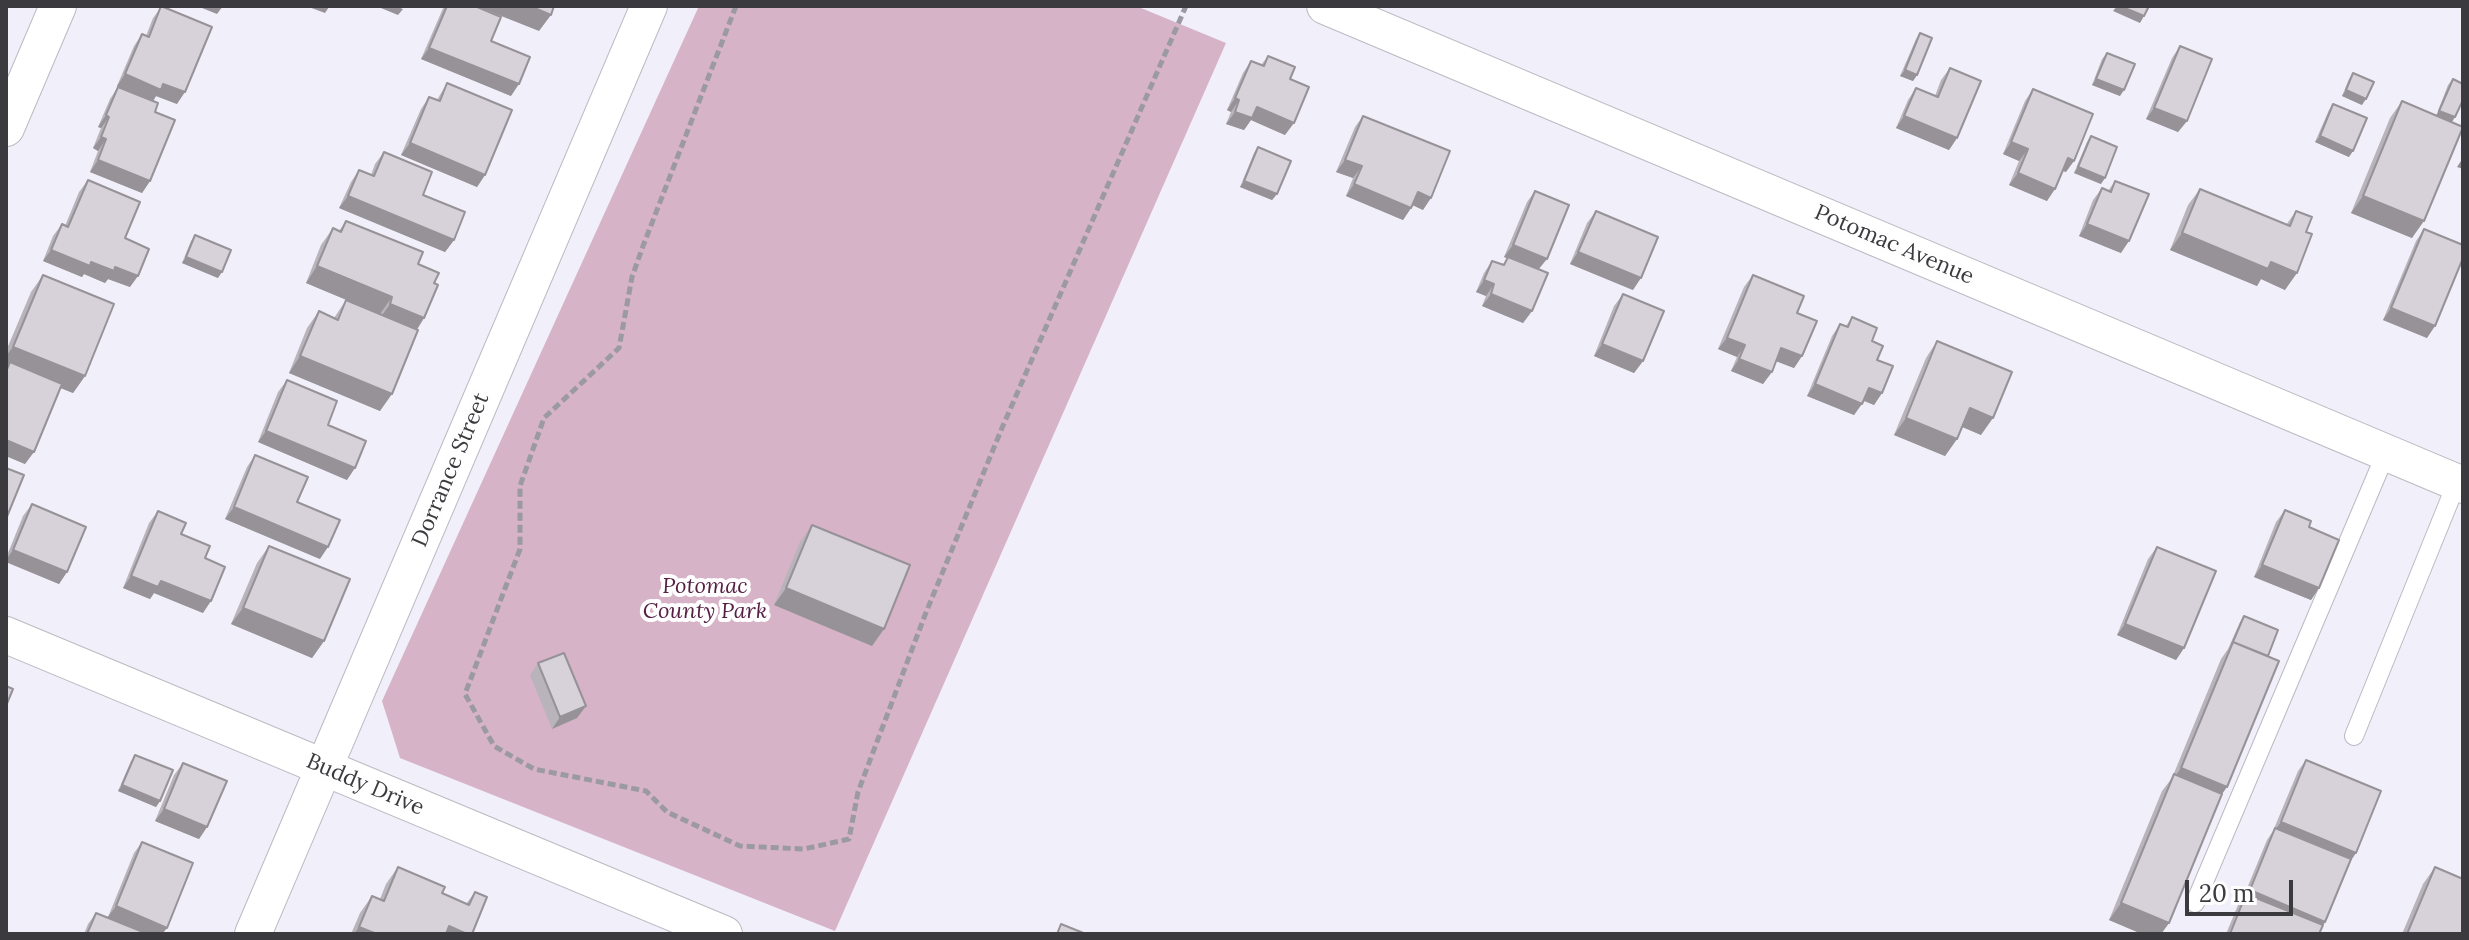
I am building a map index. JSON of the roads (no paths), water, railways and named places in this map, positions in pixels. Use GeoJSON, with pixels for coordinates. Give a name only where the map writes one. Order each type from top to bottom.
{"type":"FeatureCollection","features":[{"type":"Feature","properties":{"kind":"street"},"geometry":{"type":"LineString","coordinates":[[6,128],[58,6]]}},
{"type":"Feature","properties":{"kind":"street","name":"Dorrance Street"},"geometry":{"type":"LineString","coordinates":[[253,934],[649,6]]}},
{"type":"Feature","properties":{"kind":"street","name":"Potomac Avenue"},"geometry":{"type":"LineString","coordinates":[[1325,6],[2460,483]]}},
{"type":"Feature","properties":{"kind":"street","name":"Buddy Drive"},"geometry":{"type":"LineString","coordinates":[[6,635],[724,934]]}},
{"type":"Feature","properties":{"kind":"lane"},"geometry":{"type":"LineString","coordinates":[[2195,903],[2386,453]]}},
{"type":"Feature","properties":{"kind":"lane"},"geometry":{"type":"LineString","coordinates":[[2354,736],[2460,483]]}},
{"type":"Feature","properties":{"kind":"park label","name":"Potomac County Park"},"geometry":{"type":"Point","coordinates":[705,600]}}]}
